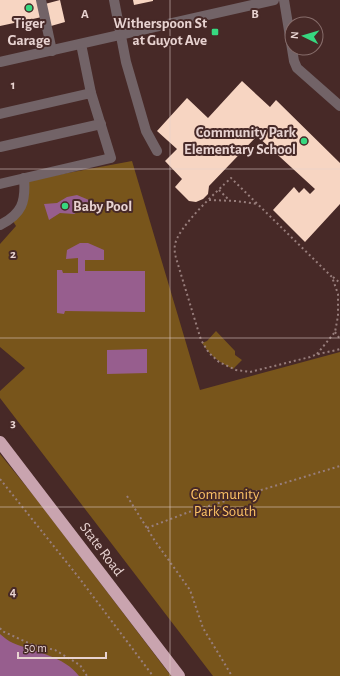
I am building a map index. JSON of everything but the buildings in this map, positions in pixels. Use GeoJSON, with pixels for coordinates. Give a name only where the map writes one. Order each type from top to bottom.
{"type":"FeatureCollection","features":[{"type":"Feature","properties":{"kind":"highway","name":"State Road"},"geometry":{"type":"LineString","coordinates":[[0,442],[179,676]]}},
{"type":"Feature","properties":{"kind":"street"},"geometry":{"type":"LineString","coordinates":[[41,0],[52,51]]}},
{"type":"Feature","properties":{"kind":"street"},"geometry":{"type":"LineString","coordinates":[[114,0],[126,62],[146,131],[157,151]]}},
{"type":"Feature","properties":{"kind":"street"},"geometry":{"type":"LineString","coordinates":[[0,62],[274,0]]}},
{"type":"Feature","properties":{"kind":"street"},"geometry":{"type":"LineString","coordinates":[[284,0],[294,61],[297,68],[340,106]]}},
{"type":"Feature","properties":{"kind":"street"},"geometry":{"type":"LineString","coordinates":[[0,184],[110,158],[91,93],[81,44]]}},
{"type":"Feature","properties":{"kind":"street"},"geometry":{"type":"LineString","coordinates":[[0,114],[91,93]]}},
{"type":"Feature","properties":{"kind":"street"},"geometry":{"type":"LineString","coordinates":[[0,147],[101,124]]}},
{"type":"Feature","properties":{"kind":"street"},"geometry":{"type":"LineString","coordinates":[[0,225],[9,220],[22,206],[25,192],[24,178]]}},
{"type":"Feature","properties":{"kind":"path"},"geometry":{"type":"LineString","coordinates":[[340,282],[231,178],[186,224],[175,245],[176,258],[201,340],[209,353],[219,362],[233,369],[250,372],[340,349]]}},
{"type":"Feature","properties":{"kind":"path"},"geometry":{"type":"LineString","coordinates":[[219,190],[229,200]]}},
{"type":"Feature","properties":{"kind":"path"},"geometry":{"type":"LineString","coordinates":[[209,200],[229,200],[259,205]]}},
{"type":"Feature","properties":{"kind":"path"},"geometry":{"type":"LineString","coordinates":[[317,354],[335,332],[338,316],[338,294],[330,274]]}},
{"type":"Feature","properties":{"kind":"path"},"geometry":{"type":"LineString","coordinates":[[335,332],[340,339]]}},
{"type":"Feature","properties":{"kind":"path"},"geometry":{"type":"LineString","coordinates":[[147,528],[189,512],[340,466]]}},
{"type":"Feature","properties":{"kind":"path"},"geometry":{"type":"LineString","coordinates":[[0,479],[80,579],[153,676]]}},
{"type":"Feature","properties":{"kind":"path"},"geometry":{"type":"LineString","coordinates":[[127,496],[147,528],[190,590],[203,628],[232,676]]}},
{"type":"Feature","properties":{"kind":"path"},"geometry":{"type":"LineString","coordinates":[[0,628],[2,631],[33,645],[55,650],[80,665],[87,676]]}},
{"type":"Feature","properties":{"kind":"green space","name":"Community Park South"},"geometry":{"type":"Polygon","coordinates":[[[132,161],[200,390],[340,352],[340,676],[213,676],[0,398],[0,391],[25,368],[0,347],[0,244],[16,226],[11,218],[25,187],[30,180],[132,161]]]}},
{"type":"Feature","properties":{"kind":"green space"},"geometry":{"type":"Polygon","coordinates":[[[216,331],[235,351],[235,355],[242,360],[233,369],[215,358],[208,352],[202,343],[207,341],[216,331]]]}},
{"type":"Feature","properties":{"kind":"green space"},"geometry":{"type":"Polygon","coordinates":[[[0,454],[38,501],[171,676],[0,676],[0,454]]]}},
{"type":"Feature","properties":{"kind":"shaded area","name":"Baby Pool"},"geometry":{"type":"Polygon","coordinates":[[[77,195],[89,200],[84,208],[74,214],[60,213],[49,220],[44,204],[57,203],[67,197],[77,195]]]}},
{"type":"Feature","properties":{"kind":"shaded area"},"geometry":{"type":"Polygon","coordinates":[[[80,243],[88,243],[104,250],[104,260],[85,260],[85,271],[145,271],[145,312],[65,311],[64,314],[57,313],[57,270],[62,270],[63,273],[78,273],[78,258],[66,259],[67,250],[80,243]]]}},
{"type":"Feature","properties":{"kind":"shaded area"},"geometry":{"type":"Polygon","coordinates":[[[147,349],[147,373],[107,374],[107,350],[147,349]]]}},
{"type":"Feature","properties":{"kind":"shaded area"},"geometry":{"type":"Polygon","coordinates":[[[0,634],[13,643],[57,659],[73,669],[79,676],[0,676],[0,634]]]}},
{"type":"Feature","properties":{"kind":"place","name":"Tiger Garage"},"geometry":{"type":"Point","coordinates":[29,8]}},
{"type":"Feature","properties":{"kind":"place","name":"Witherspoon St at Guyot Ave"},"geometry":{"type":"Point","coordinates":[215,32]}},
{"type":"Feature","properties":{"kind":"place","name":"Community Park Elementary School"},"geometry":{"type":"Point","coordinates":[304,141]}},
{"type":"Feature","properties":{"kind":"place","name":"Baby Pool"},"geometry":{"type":"Point","coordinates":[65,206]}}]}
